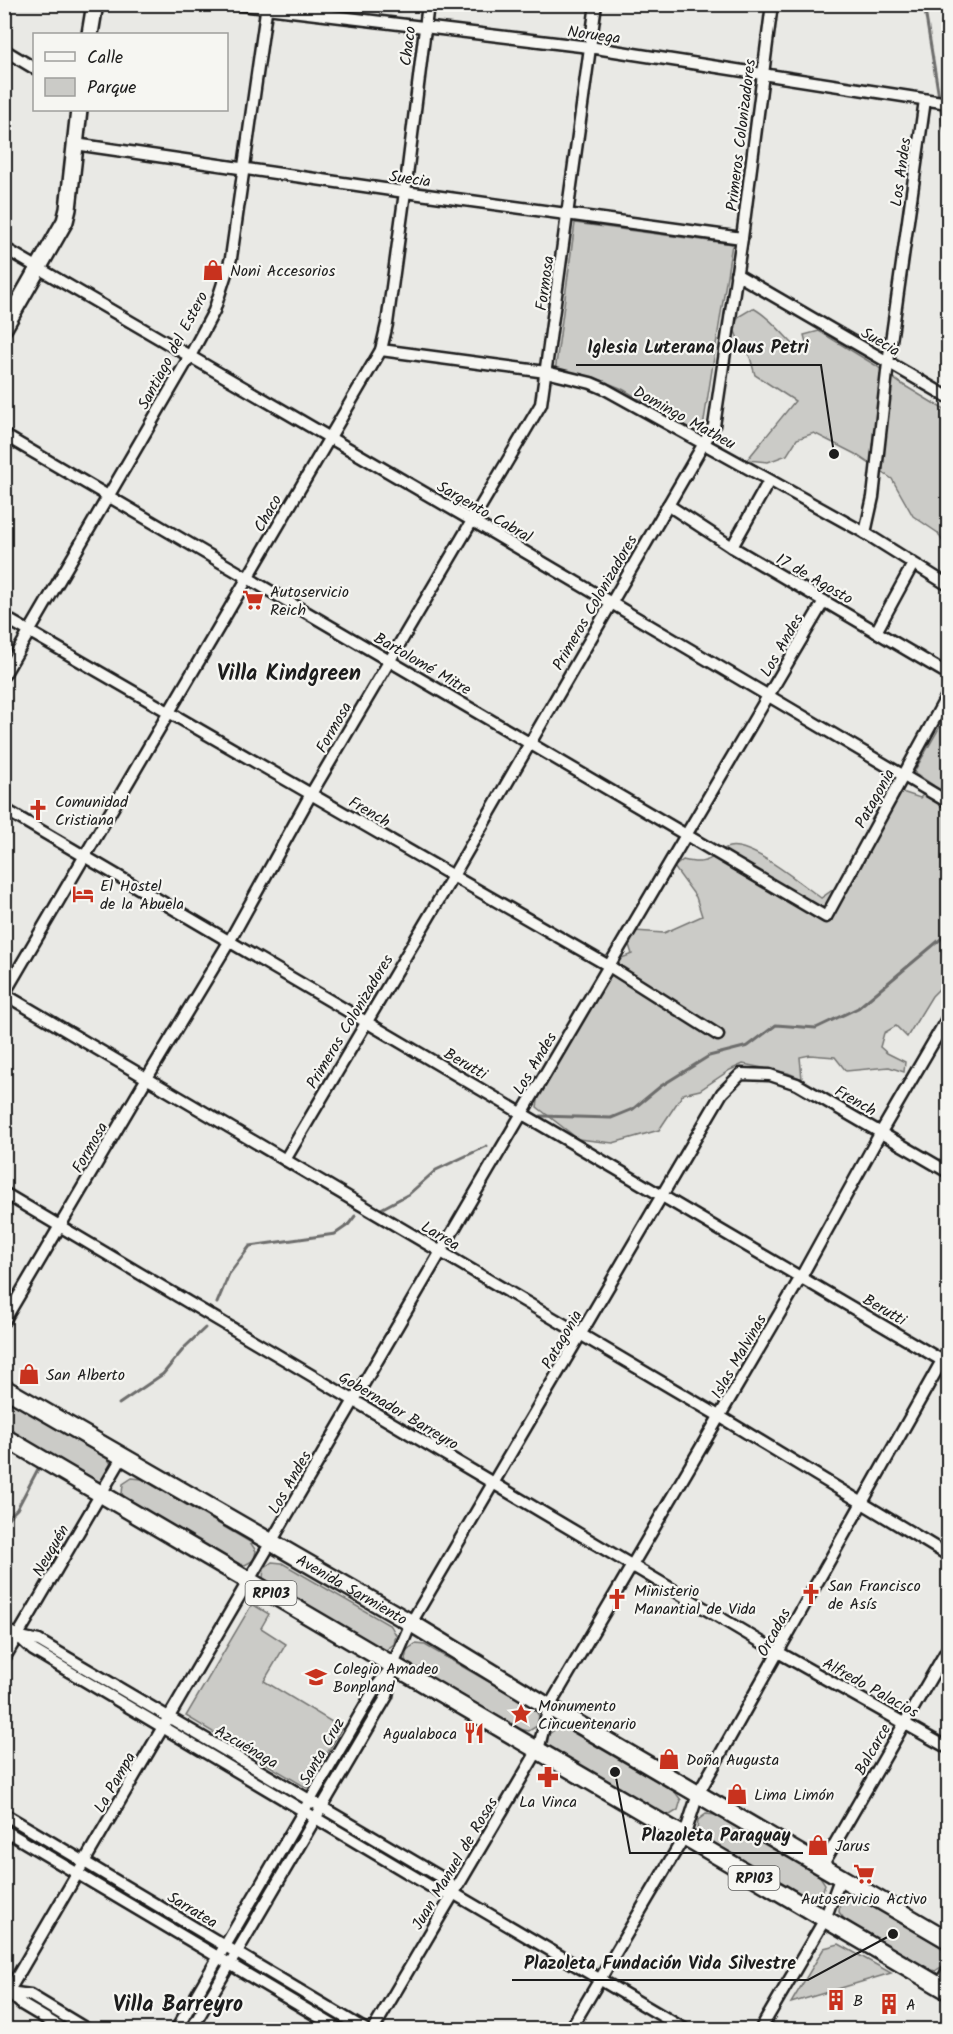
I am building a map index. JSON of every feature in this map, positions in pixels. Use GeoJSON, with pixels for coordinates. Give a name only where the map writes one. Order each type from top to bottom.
{"type":"FeatureCollection","features":[{"type":"Feature","properties":{"kind":"main road"},"geometry":{"type":"LineString","coordinates":[[90,33],[95,4]]}},
{"type":"Feature","properties":{"kind":"main road"},"geometry":{"type":"LineString","coordinates":[[4,328],[65,221],[79,111]]}},
{"type":"Feature","properties":{"kind":"main road","name":"Avenida Sarmiento"},"geometry":{"type":"LineString","coordinates":[[4,1388],[411,1623],[698,1794]]}},
{"type":"Feature","properties":{"kind":"main road","name":"RP103"},"geometry":{"type":"LineString","coordinates":[[4,1437],[944,1989]]}},
{"type":"Feature","properties":{"kind":"main road","name":"RP103"},"geometry":{"type":"LineString","coordinates":[[698,1794],[948,1940]]}},
{"type":"Feature","properties":{"kind":"street","name":"Noruega"},"geometry":{"type":"LineString","coordinates":[[233,4],[589,48],[948,103]]}},
{"type":"Feature","properties":{"kind":"street","name":"Chaco"},"geometry":{"type":"LineString","coordinates":[[5,994],[381,350],[387,324],[405,192],[428,4]]}},
{"type":"Feature","properties":{"kind":"street","name":"Formosa"},"geometry":{"type":"LineString","coordinates":[[4,1321],[229,942],[311,794],[541,404],[569,214],[596,4]]}},
{"type":"Feature","properties":{"kind":"street","name":"Primeros Colonizadores"},"geometry":{"type":"LineString","coordinates":[[285,1160],[714,426],[742,238],[772,4]]}},
{"type":"Feature","properties":{"kind":"street","name":"Santiago del Estero"},"geometry":{"type":"LineString","coordinates":[[4,675],[190,357],[214,311],[231,258],[267,7]]}},
{"type":"Feature","properties":{"kind":"street"},"geometry":{"type":"LineString","coordinates":[[4,50],[33,67]]}},
{"type":"Feature","properties":{"kind":"street","name":"Los Andes"},"geometry":{"type":"LineString","coordinates":[[865,533],[873,496],[888,363],[927,100]]}},
{"type":"Feature","properties":{"kind":"street","name":"Suecia"},"geometry":{"type":"LineString","coordinates":[[75,144],[245,170],[742,238]]}},
{"type":"Feature","properties":{"kind":"street","name":"Sargento Cabral"},"geometry":{"type":"LineString","coordinates":[[4,248],[948,802]]}},
{"type":"Feature","properties":{"kind":"street","name":"Suecia"},"geometry":{"type":"LineString","coordinates":[[736,274],[948,397]]}},
{"type":"Feature","properties":{"kind":"street","name":"Domingo Matheu"},"geometry":{"type":"LineString","coordinates":[[381,350],[546,372],[591,383],[865,533],[948,585]]}},
{"type":"Feature","properties":{"kind":"street","name":"Bartolomé Mitre"},"geometry":{"type":"LineString","coordinates":[[4,435],[826,917]]}},
{"type":"Feature","properties":{"kind":"street"},"geometry":{"type":"LineString","coordinates":[[732,547],[769,481]]}},
{"type":"Feature","properties":{"kind":"street","name":"17 de Agosto"},"geometry":{"type":"LineString","coordinates":[[668,505],[732,547],[948,674]]}},
{"type":"Feature","properties":{"kind":"street"},"geometry":{"type":"LineString","coordinates":[[876,632],[913,564]]}},
{"type":"Feature","properties":{"kind":"street","name":"Los Andes"},"geometry":{"type":"LineString","coordinates":[[248,1580],[824,601]]}},
{"type":"Feature","properties":{"kind":"street","name":"French"},"geometry":{"type":"LineString","coordinates":[[4,617],[609,966],[718,1035]]}},
{"type":"Feature","properties":{"kind":"street","name":"Patagonia"},"geometry":{"type":"LineString","coordinates":[[826,917],[948,694]]}},
{"type":"Feature","properties":{"kind":"street","name":"Berutti"},"geometry":{"type":"LineString","coordinates":[[4,809],[801,1277],[947,1358]]}},
{"type":"Feature","properties":{"kind":"street","name":"Larrea"},"geometry":{"type":"LineString","coordinates":[[5,994],[719,1416],[948,1555]]}},
{"type":"Feature","properties":{"kind":"street","name":"Islas Malvinas"},"geometry":{"type":"LineString","coordinates":[[549,1707],[801,1277],[948,1017]]}},
{"type":"Feature","properties":{"kind":"street","name":"French"},"geometry":{"type":"LineString","coordinates":[[741,1074],[770,1076],[796,1084],[948,1172]]}},
{"type":"Feature","properties":{"kind":"street","name":"Patagonia"},"geometry":{"type":"LineString","coordinates":[[393,1665],[411,1623],[722,1094],[741,1074]]}},
{"type":"Feature","properties":{"kind":"street","name":"Gobernador Barreyro"},"geometry":{"type":"LineString","coordinates":[[4,1193],[778,1652]]}},
{"type":"Feature","properties":{"kind":"street","name":"Orcadas"},"geometry":{"type":"LineString","coordinates":[[570,2030],[684,1837],[698,1794],[862,1503],[947,1358]]}},
{"type":"Feature","properties":{"kind":"street","name":"Neuquén"},"geometry":{"type":"LineString","coordinates":[[4,1659],[123,1456]]}},
{"type":"Feature","properties":{"kind":"street","name":"La Pampa"},"geometry":{"type":"LineString","coordinates":[[6,1993],[78,1874],[248,1580]]}},
{"type":"Feature","properties":{"kind":"street","name":"Azcuénaga"},"geometry":{"type":"LineString","coordinates":[[4,1629],[18,1636],[39,1641],[322,1807],[449,1882],[453,1893]]}},
{"type":"Feature","properties":{"kind":"street","name":"Azcuénaga"},"geometry":{"type":"LineString","coordinates":[[18,1636],[33,1650],[440,1892],[453,1893],[686,2030]]}},
{"type":"Feature","properties":{"kind":"street","name":"Balcarce"},"geometry":{"type":"LineString","coordinates":[[822,1866],[948,1648]]}},
{"type":"Feature","properties":{"kind":"street","name":"Alfredo Palacios"},"geometry":{"type":"LineString","coordinates":[[778,1652],[948,1748]]}},
{"type":"Feature","properties":{"kind":"street","name":"Santa Cruz"},"geometry":{"type":"LineString","coordinates":[[176,2030],[376,1688],[393,1665]]}},
{"type":"Feature","properties":{"kind":"street","name":"Santa Cruz"},"geometry":{"type":"LineString","coordinates":[[191,2030],[387,1696],[393,1665]]}},
{"type":"Feature","properties":{"kind":"street","name":"Juan Manuel de Rosas"},"geometry":{"type":"LineString","coordinates":[[373,2030],[538,1750],[549,1707]]}},
{"type":"Feature","properties":{"kind":"street","name":"Sarratea"},"geometry":{"type":"LineString","coordinates":[[4,1814],[366,2030]]}},
{"type":"Feature","properties":{"kind":"street","name":"Sarratea"},"geometry":{"type":"LineString","coordinates":[[4,1830],[341,2030]]}},
{"type":"Feature","properties":{"kind":"street"},"geometry":{"type":"LineString","coordinates":[[760,2030],[825,1919],[841,1876]]}},
{"type":"Feature","properties":{"kind":"street"},"geometry":{"type":"LineString","coordinates":[[944,1989],[948,1970]]}},
{"type":"Feature","properties":{"kind":"street"},"geometry":{"type":"LineString","coordinates":[[6,1993],[64,2030]]}},
{"type":"Feature","properties":{"kind":"street"},"geometry":{"type":"LineString","coordinates":[[6,1993],[30,1995],[88,2030]]}},
{"type":"Feature","properties":{"kind":"green space"},"geometry":{"type":"Polygon","coordinates":[[[575,223],[732,244],[702,433],[671,419],[616,386],[555,372],[575,223]]]}},
{"type":"Feature","properties":{"kind":"green space"},"geometry":{"type":"Polygon","coordinates":[[[753,308],[772,322],[800,351],[807,346],[804,335],[819,331],[948,412],[948,548],[938,533],[913,516],[892,479],[855,454],[814,433],[797,439],[787,455],[768,462],[747,460],[795,401],[755,375],[750,357],[740,344],[734,329],[738,317],[753,308]]]}},
{"type":"Feature","properties":{"kind":"green space"},"geometry":{"type":"Polygon","coordinates":[[[945,718],[948,721],[948,980],[932,996],[907,1037],[896,1026],[884,1033],[880,1047],[905,1062],[904,1072],[889,1067],[846,1071],[835,1057],[810,1055],[800,1057],[802,1079],[788,1073],[743,1064],[700,1090],[683,1094],[659,1130],[613,1143],[578,1139],[537,1107],[540,1089],[619,959],[632,954],[629,945],[635,931],[664,933],[702,916],[696,897],[674,867],[683,860],[705,861],[726,848],[739,847],[776,865],[821,898],[852,876],[902,792],[920,798],[933,785],[914,772],[945,718]]]}},
{"type":"Feature","properties":{"kind":"green space"},"geometry":{"type":"Polygon","coordinates":[[[5,1398],[108,1459],[113,1467],[102,1482],[92,1480],[5,1429],[5,1398]]]}},
{"type":"Feature","properties":{"kind":"green space"},"geometry":{"type":"Polygon","coordinates":[[[132,1478],[142,1479],[250,1542],[256,1551],[254,1560],[245,1565],[235,1563],[128,1502],[122,1494],[123,1484],[132,1478]]]}},
{"type":"Feature","properties":{"kind":"green space"},"geometry":{"type":"Polygon","coordinates":[[[272,1562],[282,1563],[391,1626],[396,1635],[394,1644],[386,1650],[376,1647],[269,1586],[263,1578],[264,1568],[272,1562]]]}},
{"type":"Feature","properties":{"kind":"green space"},"geometry":{"type":"Polygon","coordinates":[[[252,1604],[269,1614],[261,1628],[286,1644],[264,1681],[342,1728],[307,1788],[186,1716],[252,1604]]]}},
{"type":"Feature","properties":{"kind":"green space"},"geometry":{"type":"Polygon","coordinates":[[[415,1644],[425,1645],[534,1708],[539,1716],[537,1726],[529,1731],[519,1729],[412,1668],[405,1660],[407,1650],[415,1644]]]}},
{"type":"Feature","properties":{"kind":"green space"},"geometry":{"type":"Polygon","coordinates":[[[557,1728],[567,1729],[675,1792],[681,1800],[678,1810],[670,1815],[661,1813],[553,1752],[547,1744],[549,1734],[557,1728]]]}},
{"type":"Feature","properties":{"kind":"green space"},"geometry":{"type":"Polygon","coordinates":[[[706,1814],[716,1815],[819,1875],[825,1884],[822,1893],[814,1899],[804,1896],[703,1838],[697,1830],[698,1820],[706,1814]]]}},
{"type":"Feature","properties":{"kind":"green space"},"geometry":{"type":"Polygon","coordinates":[[[848,1896],[858,1897],[941,1947],[946,1956],[944,1965],[935,1971],[926,1968],[845,1920],[839,1912],[840,1902],[848,1896]]]}},
{"type":"Feature","properties":{"kind":"green space"},"geometry":{"type":"Polygon","coordinates":[[[839,1944],[891,1973],[791,2003],[824,1948],[839,1944]]]}},
{"type":"Feature","properties":{"kind":"waterway"},"geometry":{"type":"LineString","coordinates":[[924,4],[944,128],[948,140]]}},
{"type":"Feature","properties":{"kind":"waterway"},"geometry":{"type":"LineString","coordinates":[[541,1116],[611,1118],[633,1109],[661,1086],[709,1056],[748,1046],[776,1025],[816,1028],[858,1008],[948,933]]}},
{"type":"Feature","properties":{"kind":"waterway"},"geometry":{"type":"LineString","coordinates":[[379,1210],[409,1194],[436,1170],[487,1146]]}},
{"type":"Feature","properties":{"kind":"waterway"},"geometry":{"type":"LineString","coordinates":[[217,1303],[229,1274],[250,1246],[335,1234],[348,1225],[355,1216]]}},
{"type":"Feature","properties":{"kind":"waterway"},"geometry":{"type":"LineString","coordinates":[[119,1404],[163,1374],[186,1346],[205,1328]]}},
{"type":"Feature","properties":{"kind":"waterway"},"geometry":{"type":"LineString","coordinates":[[4,1522],[17,1509],[38,1469]]}},
{"type":"Feature","properties":{"kind":"place","name":"Noni Accesorios"},"geometry":{"type":"Point","coordinates":[213,270]}},
{"type":"Feature","properties":{"kind":"place","name":"Iglesia Luterana Olaus Petri"},"geometry":{"type":"Point","coordinates":[834,454]}},
{"type":"Feature","properties":{"kind":"place","name":"Autoservicio Reich"},"geometry":{"type":"Point","coordinates":[253,600]}},
{"type":"Feature","properties":{"kind":"place","name":"Comunidad Cristiana"},"geometry":{"type":"Point","coordinates":[38,810]}},
{"type":"Feature","properties":{"kind":"place","name":"El Hostel de la Abuela"},"geometry":{"type":"Point","coordinates":[83,894]}},
{"type":"Feature","properties":{"kind":"place","name":"San Alberto"},"geometry":{"type":"Point","coordinates":[29,1374]}},
{"type":"Feature","properties":{"kind":"place","name":"San Francisco de Asís"},"geometry":{"type":"Point","coordinates":[811,1594]}},
{"type":"Feature","properties":{"kind":"place","name":"Ministerio Manantial de Vida"},"geometry":{"type":"Point","coordinates":[617,1599]}},
{"type":"Feature","properties":{"kind":"place","name":"Colegio Amadeo Bonpland"},"geometry":{"type":"Point","coordinates":[316,1677]}},
{"type":"Feature","properties":{"kind":"place","name":"Monumento Cincuentenario"},"geometry":{"type":"Point","coordinates":[521,1714]}},
{"type":"Feature","properties":{"kind":"place","name":"Agualaboca"},"geometry":{"type":"Point","coordinates":[474,1733]}},
{"type":"Feature","properties":{"kind":"place","name":"Doña Augusta"},"geometry":{"type":"Point","coordinates":[669,1759]}},
{"type":"Feature","properties":{"kind":"place","name":"Plazoleta Paraguay"},"geometry":{"type":"Point","coordinates":[615,1772]}},
{"type":"Feature","properties":{"kind":"place","name":"La Vinca"},"geometry":{"type":"Point","coordinates":[548,1777]}},
{"type":"Feature","properties":{"kind":"place","name":"Lima Limón"},"geometry":{"type":"Point","coordinates":[737,1794]}},
{"type":"Feature","properties":{"kind":"place","name":"Jarus"},"geometry":{"type":"Point","coordinates":[818,1845]}},
{"type":"Feature","properties":{"kind":"place","name":"Autoservicio Activo"},"geometry":{"type":"Point","coordinates":[864,1874]}},
{"type":"Feature","properties":{"kind":"place","name":"Plazoleta Fundación Vida Silvestre"},"geometry":{"type":"Point","coordinates":[893,1934]}},
{"type":"Feature","properties":{"kind":"place","name":"B"},"geometry":{"type":"Point","coordinates":[836,2000]}},
{"type":"Feature","properties":{"kind":"place","name":"A"},"geometry":{"type":"Point","coordinates":[889,2004]}},
{"type":"Feature","properties":{"kind":"district","name":"Villa Kindgreen"},"geometry":{"type":"Point","coordinates":[289,672]}},
{"type":"Feature","properties":{"kind":"district","name":"Villa Barreyro"},"geometry":{"type":"Point","coordinates":[178,2003]}}]}
